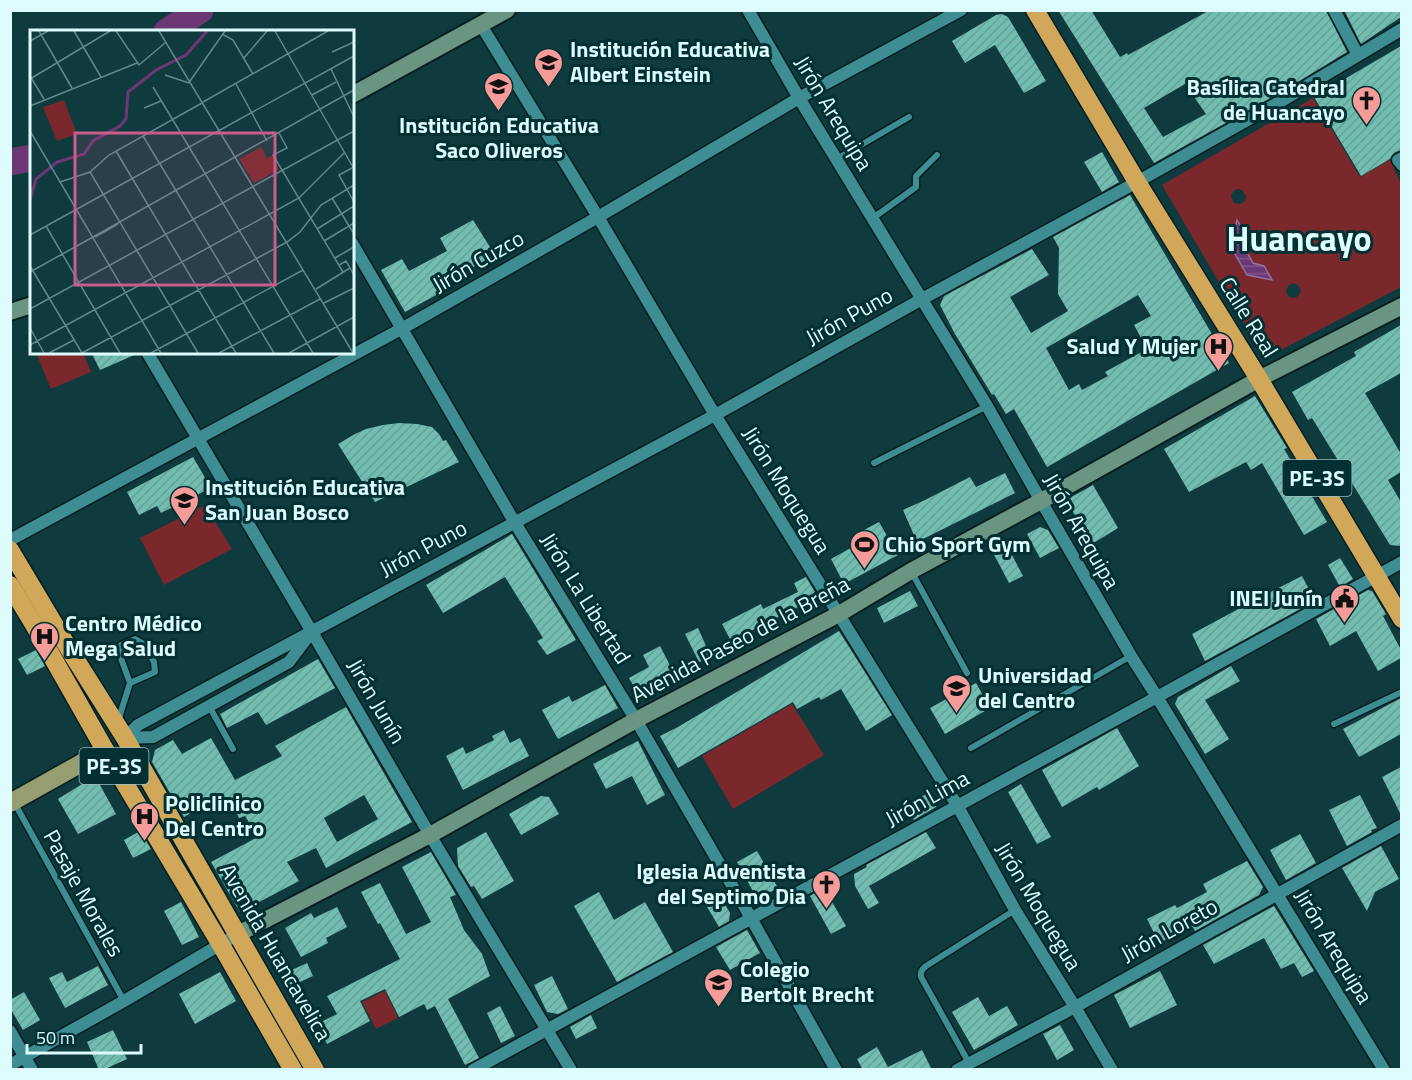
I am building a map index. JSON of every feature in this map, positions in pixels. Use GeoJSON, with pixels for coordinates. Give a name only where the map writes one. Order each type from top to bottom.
{"type":"FeatureCollection","features":[{"type":"Feature","properties":{"kind":"highway","name":"Calle Real"},"geometry":{"type":"LineString","coordinates":[[1035,10],[1137,182],[1259,378],[1401,620]]}},
{"type":"Feature","properties":{"kind":"highway","name":"Avenida Huancavelica"},"geometry":{"type":"LineString","coordinates":[[10,550],[121,731],[315,1070]]}},
{"type":"Feature","properties":{"kind":"highway","name":"Avenida Huancavelica"},"geometry":{"type":"LineString","coordinates":[[10,585],[221,945],[290,1069]]}},
{"type":"Feature","properties":{"kind":"main road"},"geometry":{"type":"LineString","coordinates":[[12,802],[105,750]]}},
{"type":"Feature","properties":{"kind":"street"},"geometry":{"type":"LineString","coordinates":[[354,94],[507,10]]}},
{"type":"Feature","properties":{"kind":"street","name":"Jirón Arequipa"},"geometry":{"type":"LineString","coordinates":[[748,10],[987,406],[1131,656],[1384,1070]]}},
{"type":"Feature","properties":{"kind":"street","name":"Jirón Cuzco"},"geometry":{"type":"LineString","coordinates":[[10,540],[403,328],[598,218],[800,98],[962,10]]}},
{"type":"Feature","properties":{"kind":"street"},"geometry":{"type":"LineString","coordinates":[[1334,10],[1358,55]]}},
{"type":"Feature","properties":{"kind":"street","name":"Jirón Moquegua"},"geometry":{"type":"LineString","coordinates":[[481,25],[715,415],[957,805],[1015,910],[1112,1070]]}},
{"type":"Feature","properties":{"kind":"street","name":"Jirón Puno"},"geometry":{"type":"LineString","coordinates":[[121,731],[138,725],[715,415],[1283,100],[1401,29]]}},
{"type":"Feature","properties":{"kind":"street"},"geometry":{"type":"LineString","coordinates":[[1401,158],[1398,160],[1401,165]]}},
{"type":"Feature","properties":{"kind":"street","name":"Jirón La Libertad"},"geometry":{"type":"LineString","coordinates":[[354,246],[515,523],[636,720],[836,1070]]}},
{"type":"Feature","properties":{"kind":"street"},"geometry":{"type":"LineString","coordinates":[[10,312],[30,306]]}},
{"type":"Feature","properties":{"kind":"street","name":"Avenida Paseo de la Breña"},"geometry":{"type":"LineString","coordinates":[[238,934],[430,835],[636,720],[839,614],[911,571],[1041,501],[1259,378],[1401,306]]}},
{"type":"Feature","properties":{"kind":"street","name":"Jirón Junín"},"geometry":{"type":"LineString","coordinates":[[148,354],[430,835],[571,1070]]}},
{"type":"Feature","properties":{"kind":"street","name":"Jirón Lima"},"geometry":{"type":"LineString","coordinates":[[473,1070],[1401,562]]}},
{"type":"Feature","properties":{"kind":"street","name":"Jirón Puno"},"geometry":{"type":"LineString","coordinates":[[121,731],[153,737],[289,662],[312,632]]}},
{"type":"Feature","properties":{"kind":"street"},"geometry":{"type":"LineString","coordinates":[[105,750],[121,731]]}},
{"type":"Feature","properties":{"kind":"street","name":"Jirón Loreto"},"geometry":{"type":"LineString","coordinates":[[957,1070],[1401,825]]}},
{"type":"Feature","properties":{"kind":"street"},"geometry":{"type":"LineString","coordinates":[[10,1065],[238,934]]}},
{"type":"Feature","properties":{"kind":"street"},"geometry":{"type":"LineString","coordinates":[[10,1031],[33,1070]]}},
{"type":"Feature","properties":{"kind":"lane"},"geometry":{"type":"LineString","coordinates":[[837,159],[909,117]]}},
{"type":"Feature","properties":{"kind":"lane"},"geometry":{"type":"LineString","coordinates":[[873,219],[916,187],[916,176],[936,155]]}},
{"type":"Feature","properties":{"kind":"lane"},"geometry":{"type":"LineString","coordinates":[[874,463],[987,406]]}},
{"type":"Feature","properties":{"kind":"lane"},"geometry":{"type":"LineString","coordinates":[[911,571],[968,673]]}},
{"type":"Feature","properties":{"kind":"lane"},"geometry":{"type":"LineString","coordinates":[[121,731],[130,683],[119,653],[121,645],[135,639],[144,644],[154,662],[155,672],[130,683]]}},
{"type":"Feature","properties":{"kind":"lane"},"geometry":{"type":"LineString","coordinates":[[971,748],[1131,656]]}},
{"type":"Feature","properties":{"kind":"lane"},"geometry":{"type":"LineString","coordinates":[[1334,724],[1401,692]]}},
{"type":"Feature","properties":{"kind":"lane"},"geometry":{"type":"LineString","coordinates":[[209,706],[233,749]]}},
{"type":"Feature","properties":{"kind":"lane","name":"Pasaje Morales"},"geometry":{"type":"LineString","coordinates":[[12,802],[124,1001]]}},
{"type":"Feature","properties":{"kind":"lane"},"geometry":{"type":"LineString","coordinates":[[969,1063],[920,973],[926,966],[1015,910]]}},
{"type":"Feature","properties":{"kind":"shaded area"},"geometry":{"type":"Polygon","coordinates":[[[1313,98],[1360,177],[1400,154],[1394,169],[1401,184],[1401,287],[1264,359],[1162,185],[1313,98]],[[1238,189],[1231,195],[1234,203],[1240,204],[1245,201],[1246,196],[1242,190],[1238,189]],[[1237,221],[1231,247],[1247,274],[1264,266],[1253,263],[1243,245],[1237,221]],[[1293,283],[1288,286],[1286,292],[1289,297],[1295,298],[1299,295],[1301,290],[1298,285],[1293,283]]]}},
{"type":"Feature","properties":{"kind":"shaded area"},"geometry":{"type":"Polygon","coordinates":[[[1237,220],[1245,234],[1243,245],[1253,263],[1264,266],[1272,280],[1247,275],[1231,247],[1237,220]]]}},
{"type":"Feature","properties":{"kind":"shaded area"},"geometry":{"type":"Polygon","coordinates":[[[36,354],[83,354],[91,372],[51,389],[36,354]]]}},
{"type":"Feature","properties":{"kind":"shaded area"},"geometry":{"type":"Polygon","coordinates":[[[205,505],[232,549],[164,585],[140,538],[205,505]]]}},
{"type":"Feature","properties":{"kind":"shaded area"},"geometry":{"type":"Polygon","coordinates":[[[792,704],[824,755],[733,809],[702,756],[792,704]]]}},
{"type":"Feature","properties":{"kind":"shaded area"},"geometry":{"type":"Polygon","coordinates":[[[385,991],[398,1018],[376,1029],[362,1002],[385,991]]]}},
{"type":"Feature","properties":{"kind":"building"},"geometry":{"type":"Polygon","coordinates":[[[1058,10],[1091,10],[1120,57],[1127,53],[1128,55],[1210,10],[1326,10],[1347,52],[1283,91],[1154,163],[1058,10]],[[1185,84],[1144,108],[1163,137],[1206,114],[1185,84]]]}},
{"type":"Feature","properties":{"kind":"building"},"geometry":{"type":"Polygon","coordinates":[[[1344,10],[1401,10],[1401,17],[1361,44],[1344,10]]]}},
{"type":"Feature","properties":{"kind":"building"},"geometry":{"type":"Polygon","coordinates":[[[1002,14],[1008,17],[1046,81],[1024,93],[995,45],[965,63],[952,41],[996,15],[1002,14]]]}},
{"type":"Feature","properties":{"kind":"building","name":"Basílica Catedral de Huancayo"},"geometry":{"type":"Polygon","coordinates":[[[1401,46],[1401,150],[1361,176],[1314,97],[1401,46]]]}},
{"type":"Feature","properties":{"kind":"building"},"geometry":{"type":"Polygon","coordinates":[[[1102,152],[1119,182],[1102,192],[1084,162],[1102,152]]]}},
{"type":"Feature","properties":{"kind":"building"},"geometry":{"type":"Polygon","coordinates":[[[1130,195],[1229,363],[1047,467],[1014,409],[1006,414],[994,394],[992,395],[940,305],[944,296],[1032,249],[1049,275],[1010,297],[1031,333],[1068,311],[1058,294],[1059,248],[1053,237],[1130,195]],[[1138,295],[1046,348],[1069,390],[1079,384],[1082,390],[1108,376],[1105,372],[1147,349],[1134,325],[1151,316],[1138,295]]]}},
{"type":"Feature","properties":{"kind":"building"},"geometry":{"type":"Polygon","coordinates":[[[473,220],[495,255],[446,282],[449,288],[405,312],[381,270],[402,259],[409,271],[447,251],[440,238],[473,220]]]}},
{"type":"Feature","properties":{"kind":"building"},"geometry":{"type":"Polygon","coordinates":[[[1401,325],[1401,373],[1365,393],[1401,454],[1401,472],[1388,480],[1401,502],[1401,546],[1390,545],[1312,418],[1308,420],[1292,392],[1356,356],[1354,352],[1401,325]]]}},
{"type":"Feature","properties":{"kind":"building"},"geometry":{"type":"Polygon","coordinates":[[[92,354],[137,354],[100,370],[92,354]]]}},
{"type":"Feature","properties":{"kind":"building"},"geometry":{"type":"Polygon","coordinates":[[[1255,396],[1287,448],[1284,449],[1327,522],[1304,535],[1262,463],[1251,470],[1246,462],[1189,492],[1164,449],[1255,396]]]}},
{"type":"Feature","properties":{"kind":"building","name":"Institución Educativa San Juan Bosco"},"geometry":{"type":"Polygon","coordinates":[[[399,423],[432,427],[443,441],[446,440],[459,462],[375,502],[338,444],[366,429],[399,423]]]}},
{"type":"Feature","properties":{"kind":"building"},"geometry":{"type":"Polygon","coordinates":[[[193,457],[211,488],[161,513],[157,506],[139,515],[127,492],[193,457]]]}},
{"type":"Feature","properties":{"kind":"building"},"geometry":{"type":"Polygon","coordinates":[[[1005,473],[1015,493],[917,542],[903,510],[970,477],[976,487],[1005,473]]]}},
{"type":"Feature","properties":{"kind":"building"},"geometry":{"type":"Polygon","coordinates":[[[1093,485],[1118,528],[1092,544],[1066,500],[1093,485]]]}},
{"type":"Feature","properties":{"kind":"building"},"geometry":{"type":"Polygon","coordinates":[[[879,522],[898,555],[844,584],[831,559],[867,539],[862,531],[879,522]]]}},
{"type":"Feature","properties":{"kind":"building"},"geometry":{"type":"Polygon","coordinates":[[[1040,527],[1048,530],[1059,548],[1040,558],[1027,534],[1040,527]]]}},
{"type":"Feature","properties":{"kind":"building"},"geometry":{"type":"Polygon","coordinates":[[[512,534],[576,640],[547,655],[537,641],[543,638],[505,577],[443,613],[426,585],[512,534]]]}},
{"type":"Feature","properties":{"kind":"building"},"geometry":{"type":"Polygon","coordinates":[[[1004,540],[1023,576],[1009,583],[990,547],[1004,540]]]}},
{"type":"Feature","properties":{"kind":"building"},"geometry":{"type":"Polygon","coordinates":[[[1340,558],[1353,579],[1340,587],[1328,565],[1340,558]]]}},
{"type":"Feature","properties":{"kind":"building"},"geometry":{"type":"Polygon","coordinates":[[[1302,576],[1315,601],[1205,661],[1192,634],[1302,576]]]}},
{"type":"Feature","properties":{"kind":"building"},"geometry":{"type":"Polygon","coordinates":[[[806,577],[818,597],[731,641],[722,624],[761,604],[763,609],[798,592],[794,583],[806,577]]]}},
{"type":"Feature","properties":{"kind":"building"},"geometry":{"type":"Polygon","coordinates":[[[1368,590],[1372,591],[1386,614],[1383,616],[1401,650],[1401,658],[1378,671],[1356,631],[1330,646],[1316,619],[1368,590]]]}},
{"type":"Feature","properties":{"kind":"building"},"geometry":{"type":"Polygon","coordinates":[[[910,591],[918,606],[884,623],[877,608],[910,591]]]}},
{"type":"Feature","properties":{"kind":"building"},"geometry":{"type":"Polygon","coordinates":[[[698,628],[711,657],[699,662],[685,634],[698,628]]]}},
{"type":"Feature","properties":{"kind":"building"},"geometry":{"type":"Polygon","coordinates":[[[839,631],[892,715],[866,731],[841,689],[821,700],[819,697],[797,709],[793,702],[678,768],[660,736],[839,631]]]}},
{"type":"Feature","properties":{"kind":"building"},"geometry":{"type":"Polygon","coordinates":[[[660,646],[675,675],[638,694],[629,678],[649,667],[643,655],[660,646]]]}},
{"type":"Feature","properties":{"kind":"building"},"geometry":{"type":"Polygon","coordinates":[[[36,650],[45,666],[27,675],[18,659],[36,650]]]}},
{"type":"Feature","properties":{"kind":"building"},"geometry":{"type":"Polygon","coordinates":[[[318,659],[335,688],[266,725],[258,712],[227,728],[220,714],[318,659]]]}},
{"type":"Feature","properties":{"kind":"building"},"geometry":{"type":"Polygon","coordinates":[[[1231,666],[1240,681],[1205,700],[1229,739],[1205,754],[1175,704],[1178,697],[1231,666]]]}},
{"type":"Feature","properties":{"kind":"building","name":"Universidad del Centro"},"geometry":{"type":"Polygon","coordinates":[[[976,683],[990,708],[945,734],[930,708],[976,683]]]}},
{"type":"Feature","properties":{"kind":"building"},"geometry":{"type":"Polygon","coordinates":[[[605,685],[618,708],[558,739],[542,710],[569,696],[572,702],[605,685]]]}},
{"type":"Feature","properties":{"kind":"building"},"geometry":{"type":"Polygon","coordinates":[[[1401,698],[1401,734],[1359,757],[1343,729],[1401,698]]]}},
{"type":"Feature","properties":{"kind":"building"},"geometry":{"type":"Polygon","coordinates":[[[346,707],[412,822],[326,868],[316,848],[287,862],[299,881],[240,912],[211,862],[258,837],[245,816],[239,818],[223,795],[184,817],[152,762],[155,750],[173,740],[182,754],[211,738],[235,780],[282,756],[275,746],[346,707]],[[364,795],[324,818],[337,842],[378,819],[364,795]]]}},
{"type":"Feature","properties":{"kind":"building"},"geometry":{"type":"Polygon","coordinates":[[[1117,728],[1139,766],[1099,790],[1097,787],[1062,807],[1042,770],[1117,728]]]}},
{"type":"Feature","properties":{"kind":"building"},"geometry":{"type":"Polygon","coordinates":[[[504,730],[510,743],[520,738],[529,756],[463,790],[446,756],[463,747],[466,754],[494,740],[492,736],[504,730]]]}},
{"type":"Feature","properties":{"kind":"building"},"geometry":{"type":"Polygon","coordinates":[[[638,741],[665,795],[647,805],[632,776],[606,789],[593,764],[638,741]]]}},
{"type":"Feature","properties":{"kind":"building"},"geometry":{"type":"Polygon","coordinates":[[[1401,767],[1401,815],[1382,777],[1401,767]]]}},
{"type":"Feature","properties":{"kind":"building"},"geometry":{"type":"Polygon","coordinates":[[[95,776],[116,814],[78,834],[58,799],[95,776]]]}},
{"type":"Feature","properties":{"kind":"building"},"geometry":{"type":"Polygon","coordinates":[[[1021,784],[1051,837],[1037,844],[1008,792],[1021,784]]]}},
{"type":"Feature","properties":{"kind":"building"},"geometry":{"type":"Polygon","coordinates":[[[928,793],[936,807],[914,820],[905,806],[928,793]]]}},
{"type":"Feature","properties":{"kind":"building"},"geometry":{"type":"Polygon","coordinates":[[[1360,795],[1377,828],[1347,846],[1329,810],[1360,795]]]}},
{"type":"Feature","properties":{"kind":"building"},"geometry":{"type":"Polygon","coordinates":[[[541,796],[549,797],[559,814],[521,835],[509,814],[541,796]]]}},
{"type":"Feature","properties":{"kind":"building"},"geometry":{"type":"Polygon","coordinates":[[[140,831],[151,849],[133,858],[124,840],[140,831]]]}},
{"type":"Feature","properties":{"kind":"building"},"geometry":{"type":"Polygon","coordinates":[[[486,832],[514,881],[482,899],[474,886],[471,887],[458,866],[457,848],[486,832]]]}},
{"type":"Feature","properties":{"kind":"building"},"geometry":{"type":"Polygon","coordinates":[[[926,832],[936,848],[869,886],[879,903],[868,909],[855,886],[854,874],[926,832]]]}},
{"type":"Feature","properties":{"kind":"building"},"geometry":{"type":"Polygon","coordinates":[[[1300,834],[1316,863],[1286,880],[1270,850],[1300,834]]]}},
{"type":"Feature","properties":{"kind":"building"},"geometry":{"type":"Polygon","coordinates":[[[1381,846],[1399,879],[1375,892],[1367,911],[1342,868],[1381,846]]]}},
{"type":"Feature","properties":{"kind":"building"},"geometry":{"type":"Polygon","coordinates":[[[757,851],[778,888],[763,896],[755,895],[737,862],[757,851]]]}},
{"type":"Feature","properties":{"kind":"building"},"geometry":{"type":"Polygon","coordinates":[[[431,852],[456,895],[450,897],[464,930],[482,954],[490,976],[448,999],[479,1058],[465,1065],[435,1006],[427,1010],[424,1004],[399,1017],[385,989],[360,1001],[370,1021],[327,1044],[317,1024],[337,1014],[327,996],[400,959],[361,892],[380,883],[406,934],[431,922],[402,867],[431,852]]]}},
{"type":"Feature","properties":{"kind":"building"},"geometry":{"type":"Polygon","coordinates":[[[1247,861],[1263,887],[1259,895],[1195,931],[1193,927],[1159,943],[1147,919],[1175,905],[1177,908],[1207,892],[1203,884],[1247,861]]]}},
{"type":"Feature","properties":{"kind":"building","name":"Iglesia Adventista del Septimo Dia"},"geometry":{"type":"Polygon","coordinates":[[[824,888],[846,926],[831,934],[810,896],[824,888]]]}},
{"type":"Feature","properties":{"kind":"building"},"geometry":{"type":"Polygon","coordinates":[[[599,892],[614,920],[645,902],[673,952],[617,982],[574,906],[599,892]]]}},
{"type":"Feature","properties":{"kind":"building"},"geometry":{"type":"Polygon","coordinates":[[[718,892],[730,913],[729,921],[719,927],[703,900],[718,892]]]}},
{"type":"Feature","properties":{"kind":"building"},"geometry":{"type":"Polygon","coordinates":[[[181,902],[199,937],[182,945],[164,911],[181,902]]]}},
{"type":"Feature","properties":{"kind":"building"},"geometry":{"type":"Polygon","coordinates":[[[1274,906],[1314,971],[1302,977],[1294,963],[1281,969],[1264,938],[1214,964],[1203,945],[1274,906]]]}},
{"type":"Feature","properties":{"kind":"building"},"geometry":{"type":"Polygon","coordinates":[[[337,907],[347,927],[326,938],[328,943],[301,957],[285,928],[311,913],[314,918],[337,907]]]}},
{"type":"Feature","properties":{"kind":"building"},"geometry":{"type":"Polygon","coordinates":[[[747,930],[760,953],[730,970],[716,947],[747,930]]]}},
{"type":"Feature","properties":{"kind":"building"},"geometry":{"type":"Polygon","coordinates":[[[307,963],[313,976],[289,987],[283,974],[307,963]]]}},
{"type":"Feature","properties":{"kind":"building"},"geometry":{"type":"Polygon","coordinates":[[[98,966],[108,985],[65,1008],[49,978],[62,972],[67,982],[98,966]]]}},
{"type":"Feature","properties":{"kind":"building"},"geometry":{"type":"Polygon","coordinates":[[[1160,971],[1177,1005],[1130,1028],[1114,995],[1160,971]]]}},
{"type":"Feature","properties":{"kind":"building"},"geometry":{"type":"Polygon","coordinates":[[[220,972],[236,1001],[195,1024],[179,994],[220,972]]]}},
{"type":"Feature","properties":{"kind":"building"},"geometry":{"type":"Polygon","coordinates":[[[552,976],[568,1009],[558,1014],[547,1012],[534,985],[552,976]]]}},
{"type":"Feature","properties":{"kind":"building"},"geometry":{"type":"Polygon","coordinates":[[[24,992],[40,1020],[23,1030],[10,1008],[10,1000],[24,992]]]}},
{"type":"Feature","properties":{"kind":"building"},"geometry":{"type":"Polygon","coordinates":[[[978,997],[989,1016],[1007,1006],[1018,1025],[974,1050],[952,1012],[978,997]]]}},
{"type":"Feature","properties":{"kind":"building"},"geometry":{"type":"Polygon","coordinates":[[[500,1006],[515,1036],[501,1043],[487,1013],[500,1006]]]}},
{"type":"Feature","properties":{"kind":"building"},"geometry":{"type":"Polygon","coordinates":[[[591,1015],[597,1028],[576,1039],[570,1027],[591,1015]]]}},
{"type":"Feature","properties":{"kind":"building"},"geometry":{"type":"Polygon","coordinates":[[[1060,1025],[1074,1050],[1057,1060],[1043,1034],[1060,1025]]]}},
{"type":"Feature","properties":{"kind":"building"},"geometry":{"type":"Polygon","coordinates":[[[113,1030],[127,1059],[99,1070],[87,1042],[113,1030]]]}},
{"type":"Feature","properties":{"kind":"building"},"geometry":{"type":"Polygon","coordinates":[[[877,1047],[888,1067],[922,1050],[932,1070],[863,1070],[857,1059],[877,1047]]]}},
{"type":"Feature","properties":{"kind":"waterway"},"geometry":{"type":"LineString","coordinates":[[170,30],[200,10]]}},
{"type":"Feature","properties":{"kind":"waterway"},"geometry":{"type":"LineString","coordinates":[[10,162],[30,158]]}},
{"type":"Feature","properties":{"kind":"place","name":"Institución Educativa Albert Einstein"},"geometry":{"type":"Point","coordinates":[549,88]}},
{"type":"Feature","properties":{"kind":"place","name":"Institución Educativa Saco Oliveros"},"geometry":{"type":"Point","coordinates":[499,112]}},
{"type":"Feature","properties":{"kind":"place","name":"Basílica Catedral de Huancayo"},"geometry":{"type":"Point","coordinates":[1366,126]}},
{"type":"Feature","properties":{"kind":"place","name":"Salud Y Mujer"},"geometry":{"type":"Point","coordinates":[1219,372]}},
{"type":"Feature","properties":{"kind":"place","name":"Institución Educativa San Juan Bosco"},"geometry":{"type":"Point","coordinates":[184,526]}},
{"type":"Feature","properties":{"kind":"place","name":"Chio Sport Gym"},"geometry":{"type":"Point","coordinates":[864,570]}},
{"type":"Feature","properties":{"kind":"place","name":"INEI Junín"},"geometry":{"type":"Point","coordinates":[1344,624]}},
{"type":"Feature","properties":{"kind":"place","name":"Centro Médico Mega Salud"},"geometry":{"type":"Point","coordinates":[44,662]}},
{"type":"Feature","properties":{"kind":"place","name":"Universidad del Centro"},"geometry":{"type":"Point","coordinates":[957,714]}},
{"type":"Feature","properties":{"kind":"place","name":"Policlinico Del Centro"},"geometry":{"type":"Point","coordinates":[144,842]}},
{"type":"Feature","properties":{"kind":"place","name":"Iglesia Adventista del Septimo Dia"},"geometry":{"type":"Point","coordinates":[827,910]}},
{"type":"Feature","properties":{"kind":"place","name":"Colegio Bertolt Brecht"},"geometry":{"type":"Point","coordinates":[719,1008]}},
{"type":"Feature","properties":{"kind":"district","name":"Huancayo"},"geometry":{"type":"Point","coordinates":[1299,238]}}]}
